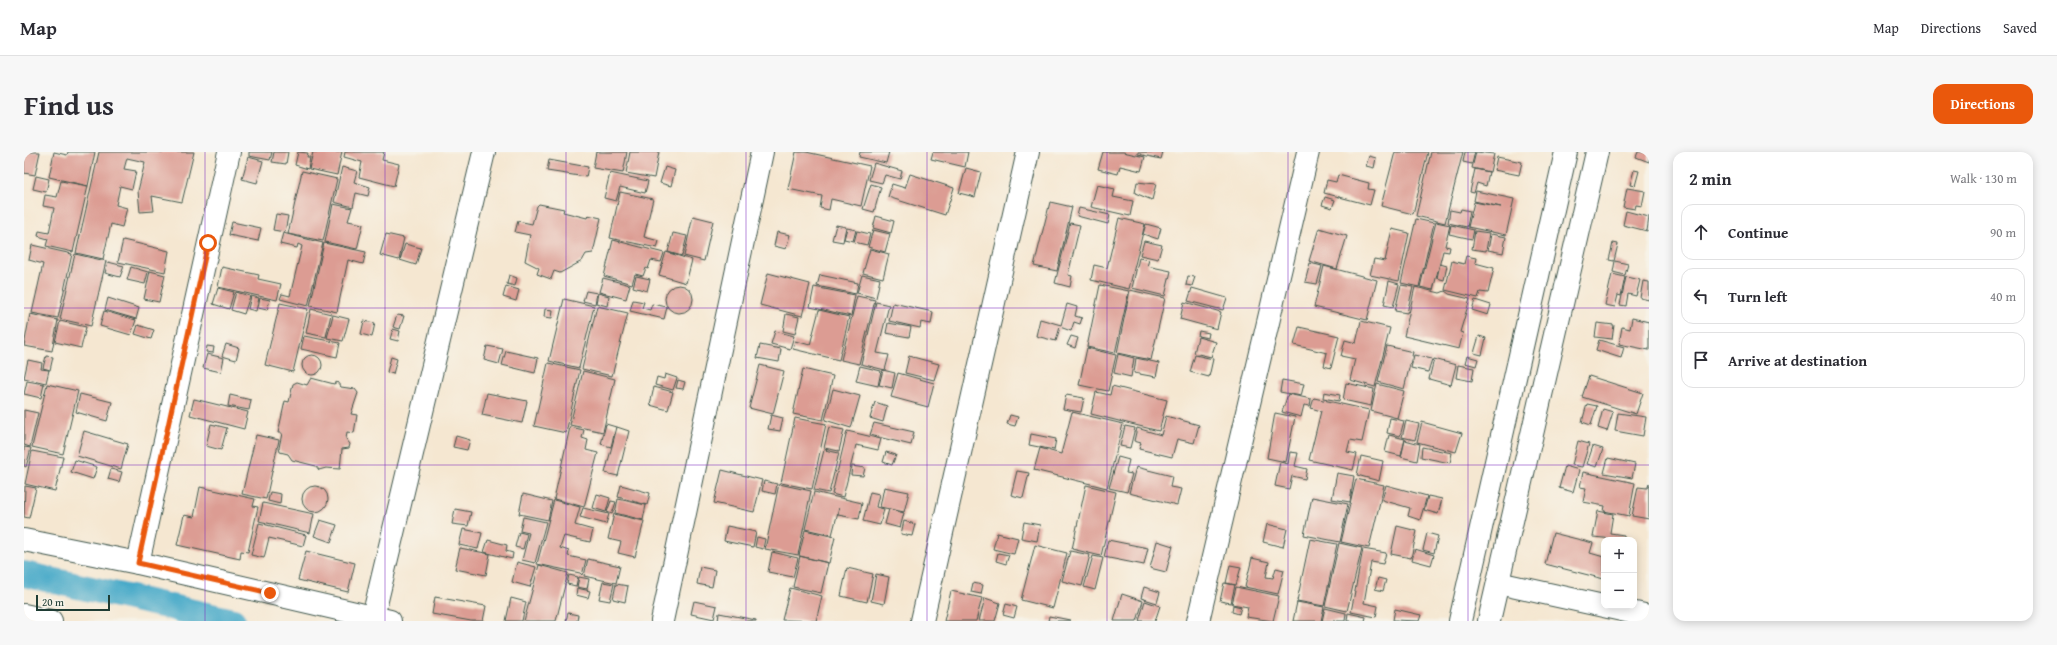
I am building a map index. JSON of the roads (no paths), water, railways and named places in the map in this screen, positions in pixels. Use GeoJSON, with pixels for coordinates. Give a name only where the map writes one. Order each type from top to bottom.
{"type":"FeatureCollection","features":[{"type":"Feature","properties":{"kind":"street"},"geometry":{"type":"LineString","coordinates":[[138,563],[229,152]]}},
{"type":"Feature","properties":{"kind":"street"},"geometry":{"type":"LineString","coordinates":[[24,540],[138,563],[382,619],[484,152]]}},
{"type":"Feature","properties":{"kind":"street"},"geometry":{"type":"LineString","coordinates":[[662,621],[762,152]]}},
{"type":"Feature","properties":{"kind":"street"},"geometry":{"type":"LineString","coordinates":[[922,621],[1028,152]]}},
{"type":"Feature","properties":{"kind":"street"},"geometry":{"type":"LineString","coordinates":[[1198,621],[1308,152]]}},
{"type":"Feature","properties":{"kind":"street"},"geometry":{"type":"LineString","coordinates":[[1460,621],[1566,152]]}},
{"type":"Feature","properties":{"kind":"street"},"geometry":{"type":"LineString","coordinates":[[1489,621],[1597,152]]}},
{"type":"Feature","properties":{"kind":"street"},"geometry":{"type":"LineString","coordinates":[[1498,584],[1649,616]]}},
{"type":"Feature","properties":{"kind":"street"},"geometry":{"type":"LineString","coordinates":[[24,615],[51,621]]}},
{"type":"Feature","properties":{"kind":"waterway"},"geometry":{"type":"LineString","coordinates":[[24,574],[233,621]]}}]}
